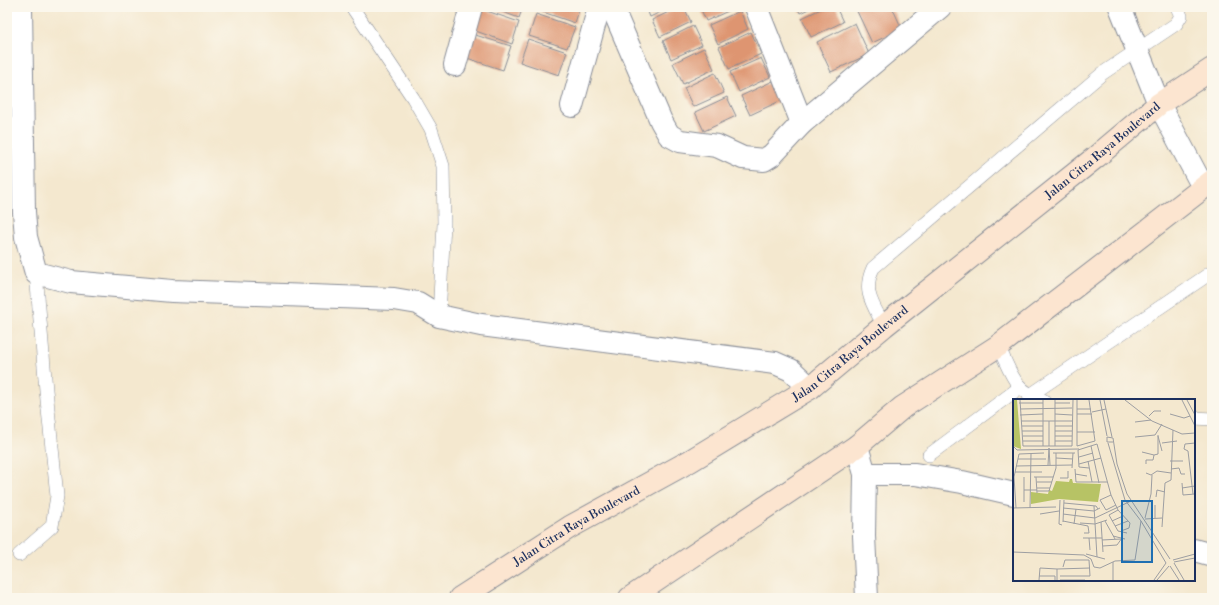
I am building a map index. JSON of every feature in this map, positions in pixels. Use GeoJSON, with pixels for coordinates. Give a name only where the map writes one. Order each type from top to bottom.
{"type":"FeatureCollection","features":[{"type":"Feature","properties":{"kind":"main road","name":"Jalan Citra Raya Boulevard"},"geometry":{"type":"LineString","coordinates":[[460,598],[570,527],[690,461],[810,388],[884,326],[1096,157],[1158,104],[1212,69]]}},
{"type":"Feature","properties":{"kind":"main road"},"geometry":{"type":"LineString","coordinates":[[630,598],[857,446],[903,407],[998,346],[1207,184]]}},
{"type":"Feature","properties":{"kind":"street"},"geometry":{"type":"LineString","coordinates":[[21,7],[15,103],[26,237],[36,273],[72,282],[172,291],[394,299],[418,303],[439,316],[481,325],[775,364],[790,370],[810,388]]}},
{"type":"Feature","properties":{"kind":"street"},"geometry":{"type":"LineString","coordinates":[[572,106],[599,7]]}},
{"type":"Feature","properties":{"kind":"street"},"geometry":{"type":"LineString","coordinates":[[612,7],[661,121],[669,135],[675,138],[717,146],[743,158],[764,160],[772,155],[802,123],[916,15],[940,7]]}},
{"type":"Feature","properties":{"kind":"street"},"geometry":{"type":"LineString","coordinates":[[756,7],[802,123]]}},
{"type":"Feature","properties":{"kind":"street"},"geometry":{"type":"LineString","coordinates":[[1120,7],[1158,104],[1207,184]]}},
{"type":"Feature","properties":{"kind":"street"},"geometry":{"type":"LineString","coordinates":[[455,65],[467,9]]}},
{"type":"Feature","properties":{"kind":"street"},"geometry":{"type":"LineString","coordinates":[[857,446],[865,474],[864,536],[867,598]]}},
{"type":"Feature","properties":{"kind":"street"},"geometry":{"type":"LineString","coordinates":[[865,474],[915,474],[962,482],[1013,494]]}},
{"type":"Feature","properties":{"kind":"street"},"geometry":{"type":"LineString","coordinates":[[1195,550],[1212,555]]}},
{"type":"Feature","properties":{"kind":"lane"},"geometry":{"type":"LineString","coordinates":[[352,7],[413,98],[431,129],[444,166],[444,224],[439,316]]}},
{"type":"Feature","properties":{"kind":"lane"},"geometry":{"type":"LineString","coordinates":[[884,326],[868,291],[868,279],[873,268],[1103,73],[1180,21],[1182,16],[1177,7]]}},
{"type":"Feature","properties":{"kind":"lane"},"geometry":{"type":"LineString","coordinates":[[1029,396],[1212,272]]}},
{"type":"Feature","properties":{"kind":"lane"},"geometry":{"type":"LineString","coordinates":[[19,555],[52,526],[57,496],[36,273]]}},
{"type":"Feature","properties":{"kind":"lane"},"geometry":{"type":"LineString","coordinates":[[998,346],[1019,388],[1029,396],[1040,399]]}},
{"type":"Feature","properties":{"kind":"lane"},"geometry":{"type":"LineString","coordinates":[[929,455],[1019,388]]}},
{"type":"Feature","properties":{"kind":"lane"},"geometry":{"type":"LineString","coordinates":[[1195,418],[1212,419]]}},
{"type":"Feature","properties":{"kind":"building"},"geometry":{"type":"Polygon","coordinates":[[[489,7],[523,7],[519,18],[489,7]]]}},
{"type":"Feature","properties":{"kind":"building"},"geometry":{"type":"Polygon","coordinates":[[[538,7],[580,7],[575,23],[537,10],[538,7]]]}},
{"type":"Feature","properties":{"kind":"building"},"geometry":{"type":"Polygon","coordinates":[[[646,7],[671,7],[650,17],[646,7]]]}},
{"type":"Feature","properties":{"kind":"building"},"geometry":{"type":"Polygon","coordinates":[[[679,7],[684,7],[691,22],[660,37],[652,20],[679,7]]]}},
{"type":"Feature","properties":{"kind":"building"},"geometry":{"type":"Polygon","coordinates":[[[700,7],[737,7],[706,21],[700,7]]]}},
{"type":"Feature","properties":{"kind":"building"},"geometry":{"type":"Polygon","coordinates":[[[797,7],[813,7],[800,13],[797,7]]]}},
{"type":"Feature","properties":{"kind":"building"},"geometry":{"type":"Polygon","coordinates":[[[825,7],[836,7],[843,22],[811,37],[802,18],[825,7]]]}},
{"type":"Feature","properties":{"kind":"building"},"geometry":{"type":"Polygon","coordinates":[[[855,7],[892,7],[902,29],[872,43],[855,7]]]}},
{"type":"Feature","properties":{"kind":"building"},"geometry":{"type":"Polygon","coordinates":[[[481,9],[519,22],[512,44],[473,30],[481,9]]]}},
{"type":"Feature","properties":{"kind":"building"},"geometry":{"type":"Polygon","coordinates":[[[740,11],[748,29],[718,44],[709,25],[740,11]]]}},
{"type":"Feature","properties":{"kind":"building"},"geometry":{"type":"Polygon","coordinates":[[[536,14],[575,27],[567,48],[529,36],[536,14]]]}},
{"type":"Feature","properties":{"kind":"building"},"geometry":{"type":"Polygon","coordinates":[[[855,23],[869,54],[831,72],[817,42],[855,23]]]}},
{"type":"Feature","properties":{"kind":"building"},"geometry":{"type":"Polygon","coordinates":[[[693,26],[702,45],[671,59],[663,41],[693,26]]]}},
{"type":"Feature","properties":{"kind":"building"},"geometry":{"type":"Polygon","coordinates":[[[751,32],[761,54],[729,69],[719,47],[751,32]]]}},
{"type":"Feature","properties":{"kind":"building"},"geometry":{"type":"Polygon","coordinates":[[[472,34],[511,46],[503,70],[464,57],[472,34]]]}},
{"type":"Feature","properties":{"kind":"building"},"geometry":{"type":"Polygon","coordinates":[[[528,39],[567,52],[559,75],[520,62],[528,39]]]}},
{"type":"Feature","properties":{"kind":"building"},"geometry":{"type":"Polygon","coordinates":[[[704,48],[714,69],[683,84],[673,63],[704,48]]]}},
{"type":"Feature","properties":{"kind":"building"},"geometry":{"type":"Polygon","coordinates":[[[761,58],[770,77],[739,92],[730,72],[761,58]]]}},
{"type":"Feature","properties":{"kind":"building"},"geometry":{"type":"Polygon","coordinates":[[[715,73],[724,93],[693,107],[684,88],[715,73]]]}},
{"type":"Feature","properties":{"kind":"building"},"geometry":{"type":"Polygon","coordinates":[[[773,81],[782,100],[750,115],[741,96],[773,81]]]}},
{"type":"Feature","properties":{"kind":"building"},"geometry":{"type":"Polygon","coordinates":[[[727,97],[736,116],[704,131],[695,112],[727,97]]]}}]}
